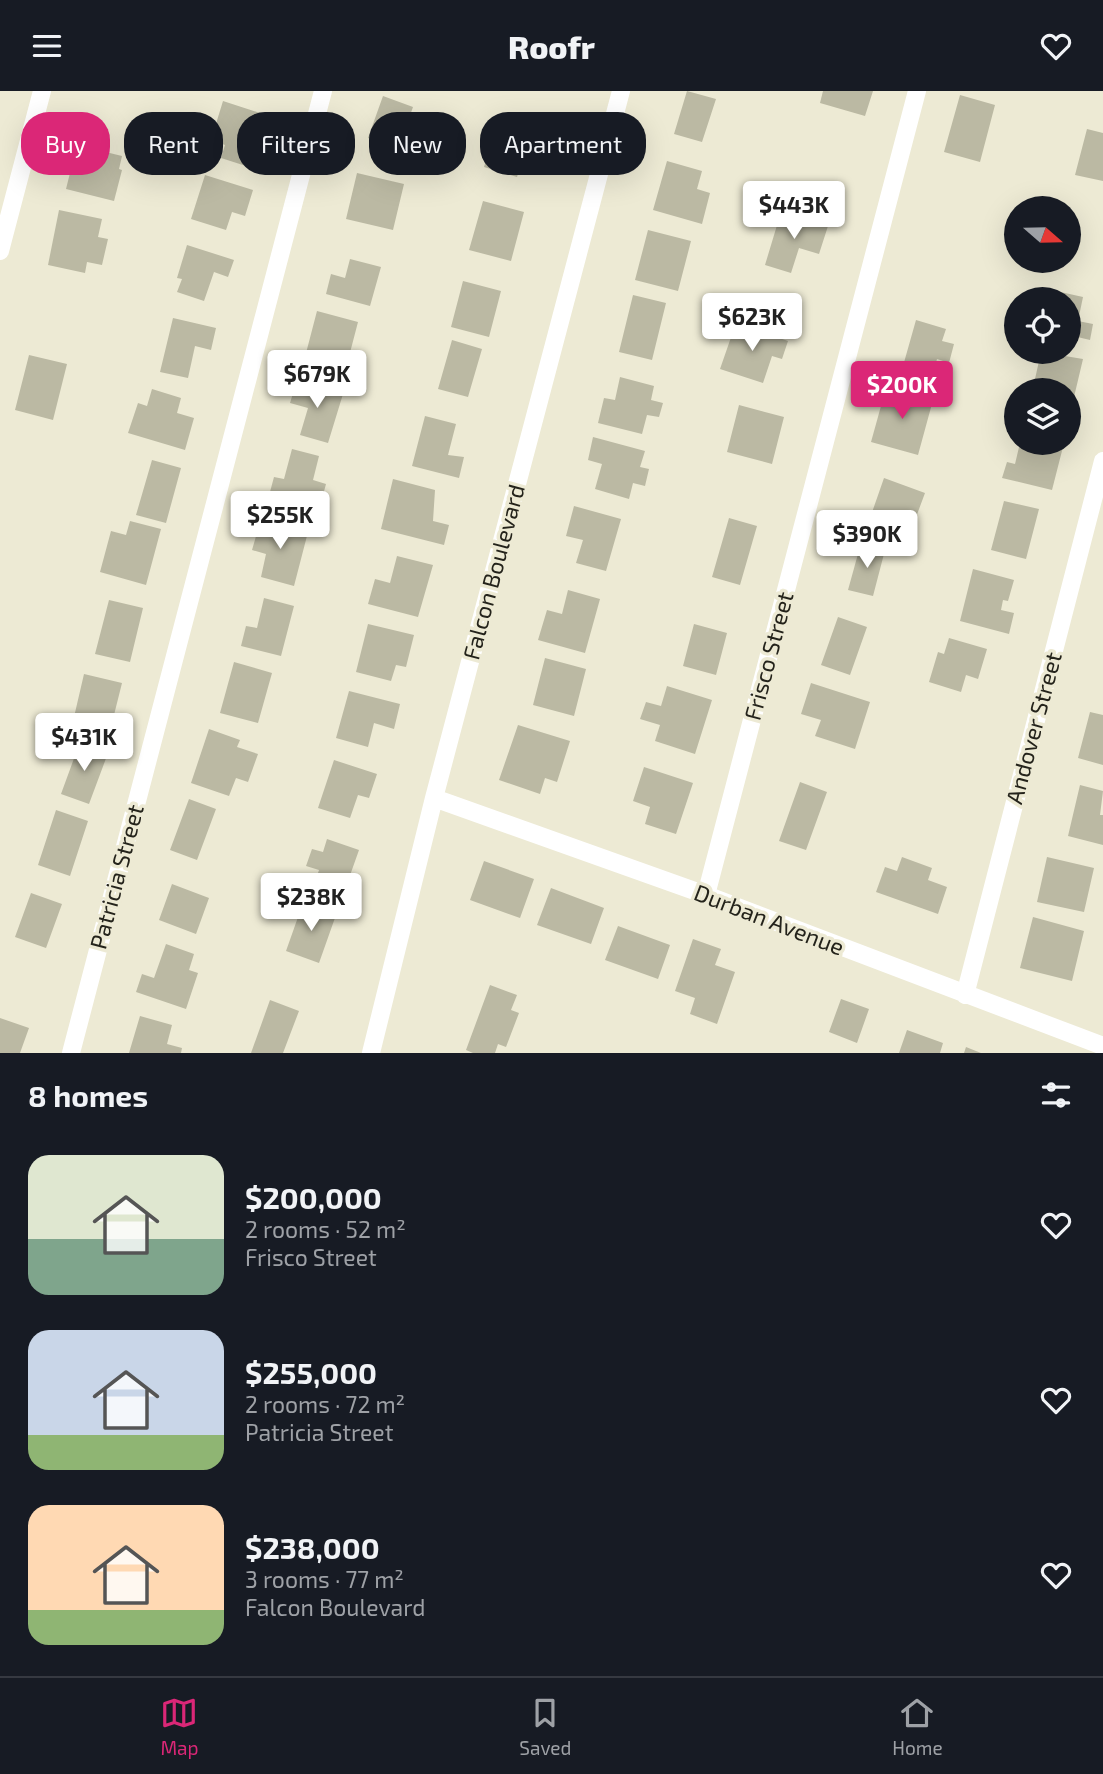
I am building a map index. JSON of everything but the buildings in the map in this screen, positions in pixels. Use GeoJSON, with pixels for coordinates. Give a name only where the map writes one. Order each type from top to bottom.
{"type":"FeatureCollection","features":[{"type":"Feature","properties":{"kind":"street"},"geometry":{"type":"LineString","coordinates":[[0,251],[42,91]]}},
{"type":"Feature","properties":{"kind":"street","name":"Patricia Street"},"geometry":{"type":"LineString","coordinates":[[71,1053],[323,91]]}},
{"type":"Feature","properties":{"kind":"street","name":"Falcon Boulevard"},"geometry":{"type":"LineString","coordinates":[[371,1053],[434,798],[621,91]]}},
{"type":"Feature","properties":{"kind":"street","name":"Frisco Street"},"geometry":{"type":"LineString","coordinates":[[706,895],[917,91]]}},
{"type":"Feature","properties":{"kind":"street","name":"Andover Street"},"geometry":{"type":"LineString","coordinates":[[965,995],[1096,514],[1103,461]]}},
{"type":"Feature","properties":{"kind":"street","name":"Durban Avenue"},"geometry":{"type":"LineString","coordinates":[[434,798],[706,895],[1103,1046]]}}]}
